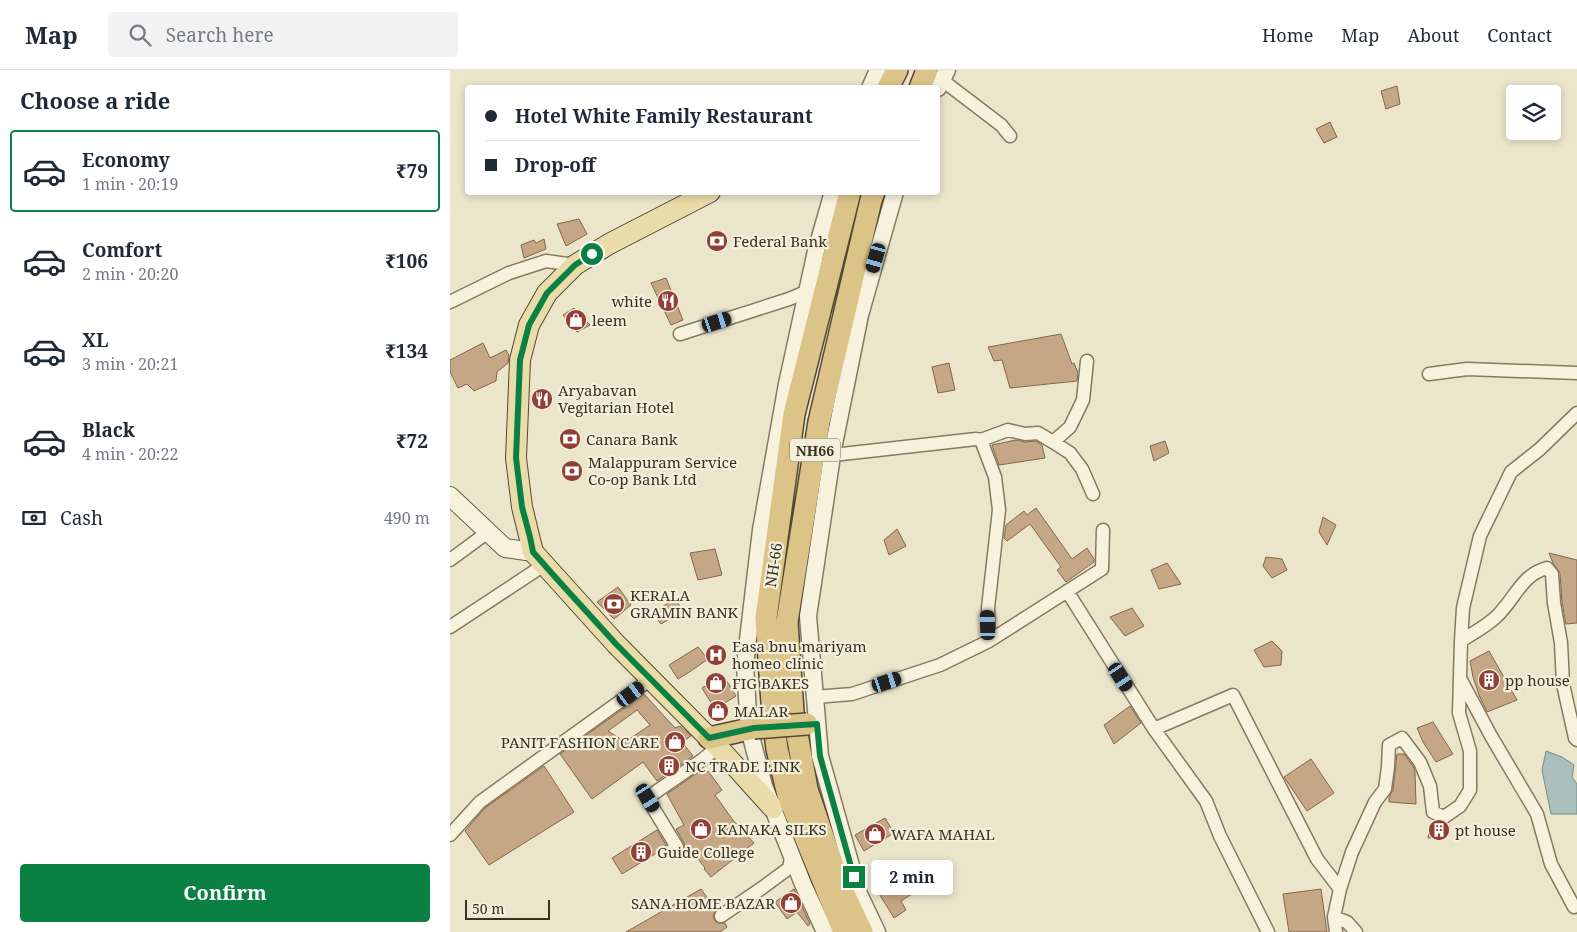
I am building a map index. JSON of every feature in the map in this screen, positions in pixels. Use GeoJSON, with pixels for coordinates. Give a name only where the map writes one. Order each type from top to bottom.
{"type":"FeatureCollection","features":[{"type":"Feature","properties":{"kind":"highway"},"geometry":{"type":"LineString","coordinates":[[890,85],[897,70]]}},
{"type":"Feature","properties":{"kind":"highway"},"geometry":{"type":"LineString","coordinates":[[925,85],[938,77]]}},
{"type":"Feature","properties":{"kind":"highway","name":"NH-66"},"geometry":{"type":"LineString","coordinates":[[844,932],[788,795],[777,749],[774,725],[766,618],[794,414],[849,195]]}},
{"type":"Feature","properties":{"kind":"highway","name":"NH66"},"geometry":{"type":"LineString","coordinates":[[862,932],[838,881],[807,789],[806,720],[787,622],[819,422],[873,195]]}},
{"type":"Feature","properties":{"kind":"highway"},"geometry":{"type":"LineString","coordinates":[[713,742],[752,729],[806,720]]}},
{"type":"Feature","properties":{"kind":"main road"},"geometry":{"type":"LineString","coordinates":[[704,195],[609,244],[575,265],[547,293],[529,325],[520,360],[516,458],[522,507],[539,558],[616,644],[713,742],[773,808]]}},
{"type":"Feature","properties":{"kind":"main road"},"geometry":{"type":"LineString","coordinates":[[450,496],[505,548],[539,558]]}},
{"type":"Feature","properties":{"kind":"street"},"geometry":{"type":"LineString","coordinates":[[871,85],[878,70]]}},
{"type":"Feature","properties":{"kind":"street"},"geometry":{"type":"LineString","coordinates":[[938,77],[1000,124],[1010,136]]}},
{"type":"Feature","properties":{"kind":"street","name":"NH66"},"geometry":{"type":"LineString","coordinates":[[825,932],[764,786],[752,729],[745,666],[761,530],[787,384],[816,251],[832,195]]}},
{"type":"Feature","properties":{"kind":"street","name":"NH66"},"geometry":{"type":"LineString","coordinates":[[877,932],[859,894],[820,756],[806,720],[815,697],[808,616],[833,454],[860,315],[894,195]]}},
{"type":"Feature","properties":{"kind":"street"},"geometry":{"type":"LineString","coordinates":[[450,302],[509,273],[546,261],[575,265]]}},
{"type":"Feature","properties":{"kind":"street"},"geometry":{"type":"LineString","coordinates":[[680,334],[789,299],[808,291]]}},
{"type":"Feature","properties":{"kind":"street"},"geometry":{"type":"LineString","coordinates":[[1053,442],[1070,428],[1083,400],[1087,361]]}},
{"type":"Feature","properties":{"kind":"street"},"geometry":{"type":"LineString","coordinates":[[1428,374],[1467,369],[1577,372]]}},
{"type":"Feature","properties":{"kind":"street"},"geometry":{"type":"LineString","coordinates":[[1336,932],[1334,917],[1340,889],[1352,852],[1374,802],[1385,789],[1389,745],[1402,738],[1420,762],[1430,786],[1433,812],[1444,817],[1460,806],[1470,790],[1470,751],[1459,714],[1461,642],[1463,608],[1480,536],[1511,472],[1540,449],[1577,412]]}},
{"type":"Feature","properties":{"kind":"street"},"geometry":{"type":"LineString","coordinates":[[833,454],[981,440],[1008,430],[1025,434],[1038,433],[1070,453],[1082,469],[1094,494]]}},
{"type":"Feature","properties":{"kind":"street"},"geometry":{"type":"LineString","coordinates":[[981,440],[994,477],[999,510],[988,608],[989,641]]}},
{"type":"Feature","properties":{"kind":"street"},"geometry":{"type":"LineString","coordinates":[[815,697],[852,694],[940,665],[989,641],[1102,568],[1103,530]]}},
{"type":"Feature","properties":{"kind":"street"},"geometry":{"type":"LineString","coordinates":[[450,560],[488,532]]}},
{"type":"Feature","properties":{"kind":"street"},"geometry":{"type":"LineString","coordinates":[[450,627],[539,558]]}},
{"type":"Feature","properties":{"kind":"street"},"geometry":{"type":"LineString","coordinates":[[1461,642],[1496,617],[1524,581],[1536,571],[1547,568],[1552,574],[1554,603],[1561,643],[1563,684],[1577,740]]}},
{"type":"Feature","properties":{"kind":"street"},"geometry":{"type":"LineString","coordinates":[[1067,591],[1154,728],[1206,801],[1220,836],[1268,932]]}},
{"type":"Feature","properties":{"kind":"street"},"geometry":{"type":"LineString","coordinates":[[1460,678],[1490,736],[1537,814],[1551,864],[1574,907]]}},
{"type":"Feature","properties":{"kind":"street"},"geometry":{"type":"LineString","coordinates":[[450,835],[480,802],[651,679]]}},
{"type":"Feature","properties":{"kind":"street"},"geometry":{"type":"LineString","coordinates":[[1154,728],[1233,695],[1318,859],[1340,889]]}},
{"type":"Feature","properties":{"kind":"street"},"geometry":{"type":"LineString","coordinates":[[671,851],[677,847],[648,798],[702,760],[713,742]]}},
{"type":"Feature","properties":{"kind":"street"},"geometry":{"type":"LineString","coordinates":[[721,916],[789,868],[792,854]]}},
{"type":"Feature","properties":{"kind":"street"},"geometry":{"type":"LineString","coordinates":[[1334,917],[1347,922],[1356,932]]}},
{"type":"Feature","properties":{"kind":"shaded area"},"geometry":{"type":"Polygon","coordinates":[[[1546,751],[1562,757],[1574,765],[1572,777],[1577,784],[1577,814],[1551,814],[1542,770],[1546,751]]]}},
{"type":"Feature","properties":{"kind":"building"},"geometry":{"type":"Polygon","coordinates":[[[1397,86],[1400,104],[1386,109],[1381,91],[1397,86]]]}},
{"type":"Feature","properties":{"kind":"building"},"geometry":{"type":"Polygon","coordinates":[[[1330,122],[1337,137],[1324,143],[1316,129],[1330,122]]]}},
{"type":"Feature","properties":{"kind":"building"},"geometry":{"type":"Polygon","coordinates":[[[579,219],[587,234],[566,246],[557,224],[579,219]]]}},
{"type":"Feature","properties":{"kind":"building"},"geometry":{"type":"Polygon","coordinates":[[[544,239],[546,249],[524,258],[521,245],[534,240],[536,243],[544,239]]]}},
{"type":"Feature","properties":{"kind":"building","name":"white"},"geometry":{"type":"Polygon","coordinates":[[[666,278],[683,320],[671,325],[651,283],[666,278]]]}},
{"type":"Feature","properties":{"kind":"building","name":"leem"},"geometry":{"type":"Polygon","coordinates":[[[574,308],[590,325],[577,332],[563,315],[574,308]]]}},
{"type":"Feature","properties":{"kind":"building"},"geometry":{"type":"Polygon","coordinates":[[[1061,334],[1072,364],[1074,363],[1078,373],[1077,381],[1010,388],[1002,360],[994,361],[988,347],[1061,334]]]}},
{"type":"Feature","properties":{"kind":"building"},"geometry":{"type":"Polygon","coordinates":[[[483,343],[490,358],[506,350],[509,355],[508,363],[497,372],[496,381],[474,391],[467,384],[458,388],[450,372],[450,360],[483,343]]]}},
{"type":"Feature","properties":{"kind":"building"},"geometry":{"type":"Polygon","coordinates":[[[949,363],[955,390],[938,393],[932,367],[949,363]]]}},
{"type":"Feature","properties":{"kind":"building"},"geometry":{"type":"Polygon","coordinates":[[[1016,440],[1025,442],[1036,441],[1042,445],[1045,458],[999,465],[992,445],[1016,440]]]}},
{"type":"Feature","properties":{"kind":"building"},"geometry":{"type":"Polygon","coordinates":[[[1165,441],[1169,453],[1154,461],[1150,446],[1165,441]]]}},
{"type":"Feature","properties":{"kind":"building"},"geometry":{"type":"Polygon","coordinates":[[[1036,508],[1072,559],[1087,548],[1094,559],[1094,562],[1066,582],[1057,570],[1061,567],[1030,524],[1007,541],[1004,538],[1006,525],[1024,511],[1027,515],[1036,508]]]}},
{"type":"Feature","properties":{"kind":"building"},"geometry":{"type":"Polygon","coordinates":[[[1323,517],[1336,525],[1327,545],[1319,532],[1323,517]]]}},
{"type":"Feature","properties":{"kind":"building"},"geometry":{"type":"Polygon","coordinates":[[[897,529],[906,546],[889,555],[884,540],[897,529]]]}},
{"type":"Feature","properties":{"kind":"building"},"geometry":{"type":"Polygon","coordinates":[[[715,549],[722,575],[698,580],[690,553],[715,549]]]}},
{"type":"Feature","properties":{"kind":"building"},"geometry":{"type":"Polygon","coordinates":[[[1549,553],[1577,560],[1577,623],[1566,624],[1560,573],[1549,553]]]}},
{"type":"Feature","properties":{"kind":"building"},"geometry":{"type":"Polygon","coordinates":[[[1266,557],[1282,559],[1287,570],[1272,578],[1263,566],[1266,557]]]}},
{"type":"Feature","properties":{"kind":"building"},"geometry":{"type":"Polygon","coordinates":[[[1167,563],[1181,584],[1159,589],[1151,570],[1167,563]]]}},
{"type":"Feature","properties":{"kind":"building","name":"KERALA GRAMIN BANK"},"geometry":{"type":"Polygon","coordinates":[[[618,587],[631,605],[614,619],[597,602],[618,587]]]}},
{"type":"Feature","properties":{"kind":"building"},"geometry":{"type":"Polygon","coordinates":[[[675,599],[683,611],[661,624],[653,614],[675,599]]]}},
{"type":"Feature","properties":{"kind":"building"},"geometry":{"type":"Polygon","coordinates":[[[1132,608],[1144,626],[1125,636],[1110,617],[1132,608]]]}},
{"type":"Feature","properties":{"kind":"building"},"geometry":{"type":"Polygon","coordinates":[[[1272,641],[1282,651],[1281,665],[1264,667],[1254,650],[1272,641]]]}},
{"type":"Feature","properties":{"kind":"building"},"geometry":{"type":"Polygon","coordinates":[[[698,647],[708,659],[678,679],[669,665],[698,647]]]}},
{"type":"Feature","properties":{"kind":"building","name":"pp house"},"geometry":{"type":"Polygon","coordinates":[[[1489,651],[1517,700],[1487,712],[1473,677],[1470,661],[1489,651]]]}},
{"type":"Feature","properties":{"kind":"building"},"geometry":{"type":"Polygon","coordinates":[[[723,675],[736,696],[715,709],[702,688],[723,675]]]}},
{"type":"Feature","properties":{"kind":"building"},"geometry":{"type":"Polygon","coordinates":[[[644,694],[675,728],[680,726],[691,736],[682,742],[693,756],[657,781],[643,762],[592,799],[560,754],[644,694]],[[637,710],[608,731],[625,742],[650,725],[637,710]]]}},
{"type":"Feature","properties":{"kind":"building"},"geometry":{"type":"Polygon","coordinates":[[[1130,706],[1141,723],[1114,744],[1104,725],[1130,706]]]}},
{"type":"Feature","properties":{"kind":"building"},"geometry":{"type":"Polygon","coordinates":[[[1433,722],[1453,754],[1436,762],[1423,742],[1417,728],[1433,722]]]}},
{"type":"Feature","properties":{"kind":"building"},"geometry":{"type":"Polygon","coordinates":[[[1397,754],[1404,754],[1413,766],[1415,772],[1416,804],[1389,802],[1389,797],[1393,790],[1397,754]]]}},
{"type":"Feature","properties":{"kind":"building"},"geometry":{"type":"Polygon","coordinates":[[[1311,759],[1334,793],[1307,811],[1284,777],[1311,759]]]}},
{"type":"Feature","properties":{"kind":"building"},"geometry":{"type":"Polygon","coordinates":[[[544,766],[574,812],[489,865],[465,831],[485,808],[544,766]]]}},
{"type":"Feature","properties":{"kind":"building"},"geometry":{"type":"Polygon","coordinates":[[[703,769],[706,772],[708,771],[722,790],[715,795],[735,823],[754,843],[711,877],[693,852],[689,854],[685,849],[684,843],[676,829],[684,825],[667,794],[703,769]]]}},
{"type":"Feature","properties":{"kind":"building","name":"WAFA MAHAL"},"geometry":{"type":"Polygon","coordinates":[[[885,818],[894,833],[864,851],[855,835],[885,818]]]}},
{"type":"Feature","properties":{"kind":"building","name":"pt house"},"geometry":{"type":"Polygon","coordinates":[[[1436,822],[1441,825],[1447,824],[1448,836],[1428,838],[1431,823],[1436,822]]]}},
{"type":"Feature","properties":{"kind":"building","name":"Guide College"},"geometry":{"type":"Polygon","coordinates":[[[657,830],[666,845],[663,849],[622,874],[612,858],[657,830]]]}},
{"type":"Feature","properties":{"kind":"building"},"geometry":{"type":"Polygon","coordinates":[[[915,860],[923,872],[905,883],[912,894],[901,901],[906,910],[894,918],[873,884],[915,860]]]}},
{"type":"Feature","properties":{"kind":"building"},"geometry":{"type":"Polygon","coordinates":[[[701,889],[716,910],[713,916],[715,921],[725,923],[727,927],[720,932],[626,932],[701,889]]]}},
{"type":"Feature","properties":{"kind":"building","name":"SANA HOME BAZAR"},"geometry":{"type":"Polygon","coordinates":[[[794,889],[810,924],[808,926],[797,912],[787,919],[775,902],[794,889]]]}},
{"type":"Feature","properties":{"kind":"building"},"geometry":{"type":"Polygon","coordinates":[[[1321,889],[1327,932],[1289,932],[1283,894],[1321,889]]]}},
{"type":"Feature","properties":{"kind":"place","name":"Federal Bank"},"geometry":{"type":"Point","coordinates":[717,241]}},
{"type":"Feature","properties":{"kind":"place","name":"white"},"geometry":{"type":"Point","coordinates":[668,301]}},
{"type":"Feature","properties":{"kind":"place","name":"leem"},"geometry":{"type":"Point","coordinates":[576,320]}},
{"type":"Feature","properties":{"kind":"place","name":"Aryabavan Vegitarian Hotel"},"geometry":{"type":"Point","coordinates":[542,399]}},
{"type":"Feature","properties":{"kind":"place","name":"Canara Bank"},"geometry":{"type":"Point","coordinates":[570,439]}},
{"type":"Feature","properties":{"kind":"place","name":"Malappuram Service Co-op Bank Ltd"},"geometry":{"type":"Point","coordinates":[572,471]}},
{"type":"Feature","properties":{"kind":"place","name":"KERALA GRAMIN BANK"},"geometry":{"type":"Point","coordinates":[614,604]}},
{"type":"Feature","properties":{"kind":"place","name":"Easa bnu mariyam homeo clinic"},"geometry":{"type":"Point","coordinates":[716,655]}},
{"type":"Feature","properties":{"kind":"place","name":"pp house"},"geometry":{"type":"Point","coordinates":[1489,680]}},
{"type":"Feature","properties":{"kind":"place","name":"FIG BAKES"},"geometry":{"type":"Point","coordinates":[716,683]}},
{"type":"Feature","properties":{"kind":"place","name":"MALAR"},"geometry":{"type":"Point","coordinates":[718,711]}},
{"type":"Feature","properties":{"kind":"place","name":"PANIT FASHION CARE"},"geometry":{"type":"Point","coordinates":[675,742]}},
{"type":"Feature","properties":{"kind":"place","name":"NC TRADE LINK"},"geometry":{"type":"Point","coordinates":[669,766]}},
{"type":"Feature","properties":{"kind":"place","name":"KANAKA SILKS"},"geometry":{"type":"Point","coordinates":[701,829]}},
{"type":"Feature","properties":{"kind":"place","name":"pt house"},"geometry":{"type":"Point","coordinates":[1439,830]}},
{"type":"Feature","properties":{"kind":"place","name":"WAFA MAHAL"},"geometry":{"type":"Point","coordinates":[875,834]}},
{"type":"Feature","properties":{"kind":"place","name":"Guide College"},"geometry":{"type":"Point","coordinates":[641,852]}},
{"type":"Feature","properties":{"kind":"place","name":"SANA HOME BAZAR"},"geometry":{"type":"Point","coordinates":[791,903]}},
{"type":"Feature","properties":{"kind":"route"},"geometry":{"type":"LineString","coordinates":[[592,254],[575,265],[547,293],[529,325],[520,360],[516,458],[522,507],[533,552],[616,644],[709,738],[754,728],[817,724],[820,756],[854,877]]}}]}
